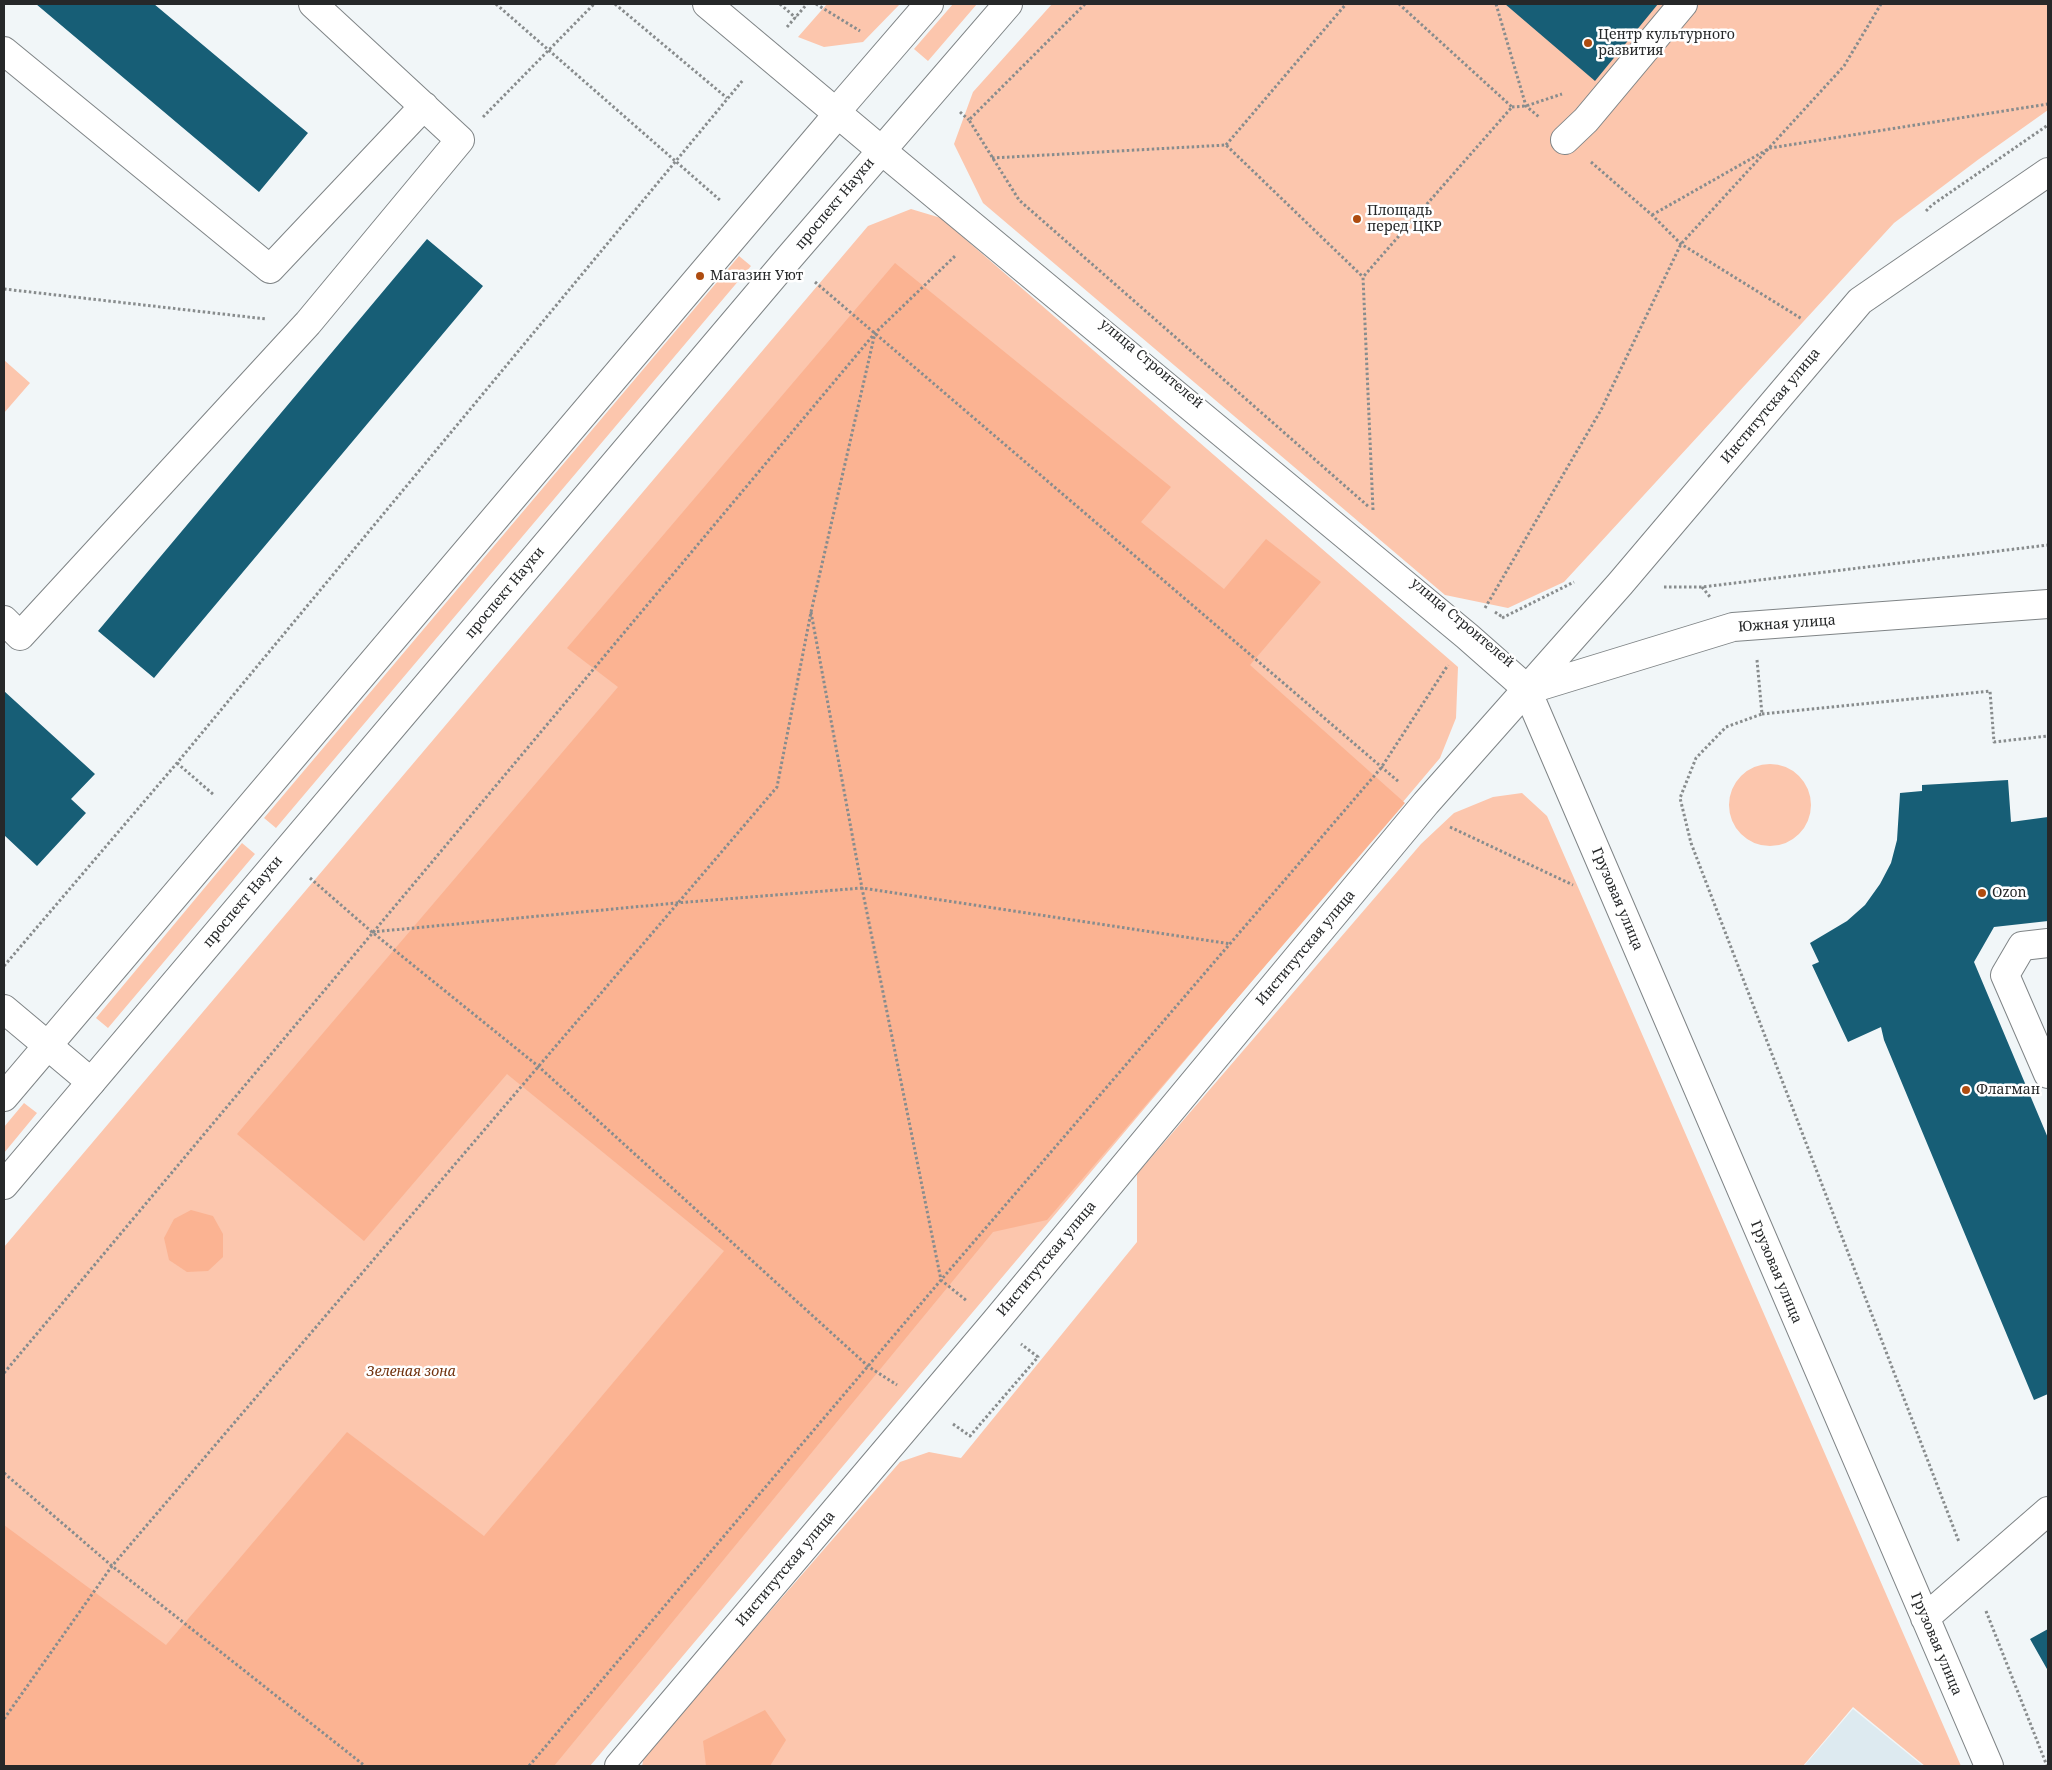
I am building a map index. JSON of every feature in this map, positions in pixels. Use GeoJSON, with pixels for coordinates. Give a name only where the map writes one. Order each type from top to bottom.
{"type":"FeatureCollection","features":[{"type":"Feature","properties":{"kind":"street"},"geometry":{"type":"LineString","coordinates":[[4,620],[20,636],[308,323],[460,140],[313,4]]}},
{"type":"Feature","properties":{"kind":"street","name":"улица Строителей"},"geometry":{"type":"LineString","coordinates":[[707,4],[765,53],[884,147],[1469,633],[1530,688]]}},
{"type":"Feature","properties":{"kind":"street"},"geometry":{"type":"LineString","coordinates":[[4,1097],[929,4]]}},
{"type":"Feature","properties":{"kind":"street","name":"проспект Науки"},"geometry":{"type":"LineString","coordinates":[[4,1185],[788,259],[1008,4]]}},
{"type":"Feature","properties":{"kind":"street"},"geometry":{"type":"LineString","coordinates":[[1566,140],[1586,120],[1683,4]]}},
{"type":"Feature","properties":{"kind":"street"},"geometry":{"type":"LineString","coordinates":[[4,50],[270,269],[424,106]]}},
{"type":"Feature","properties":{"kind":"street","name":"улица Строителей"},"geometry":{"type":"LineString","coordinates":[[884,147],[979,233],[1469,633]]}},
{"type":"Feature","properties":{"kind":"street","name":"Институтская улица"},"geometry":{"type":"LineString","coordinates":[[619,1766],[995,1322],[1426,803],[1530,688],[1860,302],[2048,172]]}},
{"type":"Feature","properties":{"kind":"street","name":"Южная улица"},"geometry":{"type":"LineString","coordinates":[[1530,688],[1733,627],[2048,604]]}},
{"type":"Feature","properties":{"kind":"street","name":"Грузовая улица"},"geometry":{"type":"LineString","coordinates":[[1530,688],[1989,1766]]}},
{"type":"Feature","properties":{"kind":"street"},"geometry":{"type":"LineString","coordinates":[[2048,943],[2022,946],[2005,974],[2048,1074]]}},
{"type":"Feature","properties":{"kind":"street"},"geometry":{"type":"LineString","coordinates":[[4,1009],[90,1082]]}},
{"type":"Feature","properties":{"kind":"street"},"geometry":{"type":"LineString","coordinates":[[1925,1618],[2048,1511]]}},
{"type":"Feature","properties":{"kind":"path"},"geometry":{"type":"LineString","coordinates":[[496,4],[745,222]]}},
{"type":"Feature","properties":{"kind":"path"},"geometry":{"type":"LineString","coordinates":[[460,140],[549,52],[594,4]]}},
{"type":"Feature","properties":{"kind":"path"},"geometry":{"type":"LineString","coordinates":[[615,4],[727,98]]}},
{"type":"Feature","properties":{"kind":"path"},"geometry":{"type":"LineString","coordinates":[[780,4],[796,18]]}},
{"type":"Feature","properties":{"kind":"path"},"geometry":{"type":"LineString","coordinates":[[1085,4],[969,120],[1019,200],[1380,516]]}},
{"type":"Feature","properties":{"kind":"path"},"geometry":{"type":"LineString","coordinates":[[991,158],[1226,145],[1346,4]]}},
{"type":"Feature","properties":{"kind":"path"},"geometry":{"type":"LineString","coordinates":[[1399,4],[1512,107]]}},
{"type":"Feature","properties":{"kind":"path"},"geometry":{"type":"LineString","coordinates":[[1496,4],[1526,106],[1652,215],[1682,244],[1805,320]]}},
{"type":"Feature","properties":{"kind":"path"},"geometry":{"type":"LineString","coordinates":[[529,1766],[941,1280],[1381,768],[1486,606],[1601,410],[1682,244],[1844,66],[1881,4]]}},
{"type":"Feature","properties":{"kind":"path"},"geometry":{"type":"LineString","coordinates":[[4,966],[177,763],[765,53]]}},
{"type":"Feature","properties":{"kind":"path"},"geometry":{"type":"LineString","coordinates":[[1363,277],[1512,107],[1526,106],[1570,91]]}},
{"type":"Feature","properties":{"kind":"path"},"geometry":{"type":"LineString","coordinates":[[1652,215],[1770,148],[2048,104]]}},
{"type":"Feature","properties":{"kind":"path"},"geometry":{"type":"LineString","coordinates":[[1226,145],[1363,277],[1373,510]]}},
{"type":"Feature","properties":{"kind":"path"},"geometry":{"type":"LineString","coordinates":[[4,1373],[875,333],[979,233]]}},
{"type":"Feature","properties":{"kind":"path"},"geometry":{"type":"LineString","coordinates":[[788,259],[1381,768],[1426,803],[1448,827],[1573,885]]}},
{"type":"Feature","properties":{"kind":"path"},"geometry":{"type":"LineString","coordinates":[[4,289],[308,323]]}},
{"type":"Feature","properties":{"kind":"path"},"geometry":{"type":"LineString","coordinates":[[4,1719],[112,1566],[777,786],[811,612],[875,333]]}},
{"type":"Feature","properties":{"kind":"path"},"geometry":{"type":"LineString","coordinates":[[1620,584],[1660,587],[1702,587],[2048,545]]}},
{"type":"Feature","properties":{"kind":"path"},"geometry":{"type":"LineString","coordinates":[[1702,587],[1758,661],[1762,714]]}},
{"type":"Feature","properties":{"kind":"path"},"geometry":{"type":"LineString","coordinates":[[1479,600],[1504,618]]}},
{"type":"Feature","properties":{"kind":"path"},"geometry":{"type":"LineString","coordinates":[[372,932],[538,1066],[869,1367],[926,1404],[970,1436],[1038,1357],[941,1280],[862,888],[811,612]]}},
{"type":"Feature","properties":{"kind":"path"},"geometry":{"type":"LineString","coordinates":[[2047,1766],[1972,1577],[1690,843],[1680,798],[1696,758],[1726,727],[1762,714],[1990,691],[1994,742],[2048,736]]}},
{"type":"Feature","properties":{"kind":"path"},"geometry":{"type":"LineString","coordinates":[[372,932],[676,903],[862,888],[1231,944]]}},
{"type":"Feature","properties":{"kind":"path"},"geometry":{"type":"LineString","coordinates":[[4,1473],[112,1566],[365,1766]]}},
{"type":"Feature","properties":{"kind":"shaded area","name":"Зеленая зона"},"geometry":{"type":"Polygon","coordinates":[[[895,263],[1171,487],[1141,522],[1224,589],[1266,539],[1321,582],[1250,665],[1405,803],[1047,1220],[993,1232],[554,1766],[4,1766],[4,1525],[166,1645],[347,1432],[484,1536],[724,1251],[507,1074],[364,1241],[237,1134],[618,687],[567,648],[895,263]]]}},
{"type":"Feature","properties":{"kind":"shaded area"},"geometry":{"type":"Polygon","coordinates":[[[191,1210],[213,1216],[223,1234],[223,1257],[208,1271],[187,1272],[169,1260],[164,1238],[174,1219],[191,1210]]]}},
{"type":"Feature","properties":{"kind":"shaded area"},"geometry":{"type":"Polygon","coordinates":[[[1853,1709],[1923,1766],[1804,1766],[1853,1709]]]}},
{"type":"Feature","properties":{"kind":"shaded area"},"geometry":{"type":"Polygon","coordinates":[[[765,1710],[786,1740],[770,1766],[706,1766],[703,1741],[765,1710]]]}},
{"type":"Feature","properties":{"kind":"green space"},"geometry":{"type":"Polygon","coordinates":[[[827,4],[900,4],[863,42],[824,47],[798,37],[827,4]]]}},
{"type":"Feature","properties":{"kind":"green space"},"geometry":{"type":"Polygon","coordinates":[[[953,4],[977,4],[928,61],[914,49],[953,4]]]}},
{"type":"Feature","properties":{"kind":"green space"},"geometry":{"type":"Polygon","coordinates":[[[1052,4],[2048,4],[2048,110],[1894,223],[1564,582],[1508,608],[1445,595],[983,203],[954,144],[973,92],[1052,4]]]}},
{"type":"Feature","properties":{"kind":"green space","name":"Зеленая зона"},"geometry":{"type":"Polygon","coordinates":[[[911,209],[941,218],[1458,667],[1456,718],[1440,758],[590,1766],[4,1766],[4,1247],[868,226],[911,209]]]}},
{"type":"Feature","properties":{"kind":"green space"},"geometry":{"type":"Polygon","coordinates":[[[739,256],[751,266],[276,828],[264,818],[739,256]]]}},
{"type":"Feature","properties":{"kind":"green space"},"geometry":{"type":"Polygon","coordinates":[[[4,360],[30,383],[4,413],[4,360]]]}},
{"type":"Feature","properties":{"kind":"green space"},"geometry":{"type":"Polygon","coordinates":[[[1770,764],[1786,767],[1799,776],[1808,789],[1811,805],[1808,821],[1799,834],[1786,843],[1770,846],[1754,843],[1741,834],[1732,821],[1729,805],[1732,789],[1741,776],[1754,767],[1770,764]]]}},
{"type":"Feature","properties":{"kind":"green space"},"geometry":{"type":"Polygon","coordinates":[[[1522,793],[1547,816],[1961,1766],[1925,1766],[1853,1707],[1803,1766],[642,1766],[644,1756],[900,1462],[929,1452],[961,1458],[1137,1242],[1137,1174],[1421,844],[1454,813],[1493,797],[1522,793]]]}},
{"type":"Feature","properties":{"kind":"green space"},"geometry":{"type":"Polygon","coordinates":[[[242,843],[255,854],[108,1028],[96,1018],[242,843]]]}},
{"type":"Feature","properties":{"kind":"green space"},"geometry":{"type":"Polygon","coordinates":[[[24,1103],[37,1113],[4,1153],[4,1127],[24,1103]]]}},
{"type":"Feature","properties":{"kind":"building"},"geometry":{"type":"Polygon","coordinates":[[[36,4],[154,4],[308,133],[259,192],[36,4]]]}},
{"type":"Feature","properties":{"kind":"building","name":"Центр культурного развития"},"geometry":{"type":"Polygon","coordinates":[[[1505,4],[1658,4],[1595,81],[1505,4]]]}},
{"type":"Feature","properties":{"kind":"building"},"geometry":{"type":"Polygon","coordinates":[[[427,239],[483,286],[154,678],[98,631],[427,239]]]}},
{"type":"Feature","properties":{"kind":"building"},"geometry":{"type":"Polygon","coordinates":[[[4,691],[95,774],[71,799],[86,813],[37,866],[4,835],[4,691]]]}},
{"type":"Feature","properties":{"kind":"building","name":"Флагман"},"geometry":{"type":"Polygon","coordinates":[[[2008,780],[2011,822],[2048,817],[2048,921],[1994,927],[1974,962],[2048,1138],[2048,1394],[2034,1400],[1884,1040],[1881,1027],[1848,1042],[1812,965],[1819,962],[1810,943],[1847,921],[1865,905],[1880,884],[1891,863],[1897,840],[1900,793],[1922,791],[1922,785],[2008,780]]]}},
{"type":"Feature","properties":{"kind":"building"},"geometry":{"type":"Polygon","coordinates":[[[2048,1629],[2048,1668],[2047,1669],[2030,1639],[2048,1629]]]}},
{"type":"Feature","properties":{"kind":"place","name":"Центр культурного развития"},"geometry":{"type":"Point","coordinates":[1588,43]}},
{"type":"Feature","properties":{"kind":"place","name":"Площадь перед ЦКР"},"geometry":{"type":"Point","coordinates":[1357,219]}},
{"type":"Feature","properties":{"kind":"place","name":"Магазин Уют"},"geometry":{"type":"Point","coordinates":[700,276]}},
{"type":"Feature","properties":{"kind":"place","name":"Ozon"},"geometry":{"type":"Point","coordinates":[1982,893]}},
{"type":"Feature","properties":{"kind":"place","name":"Флагман"},"geometry":{"type":"Point","coordinates":[1966,1090]}}]}
